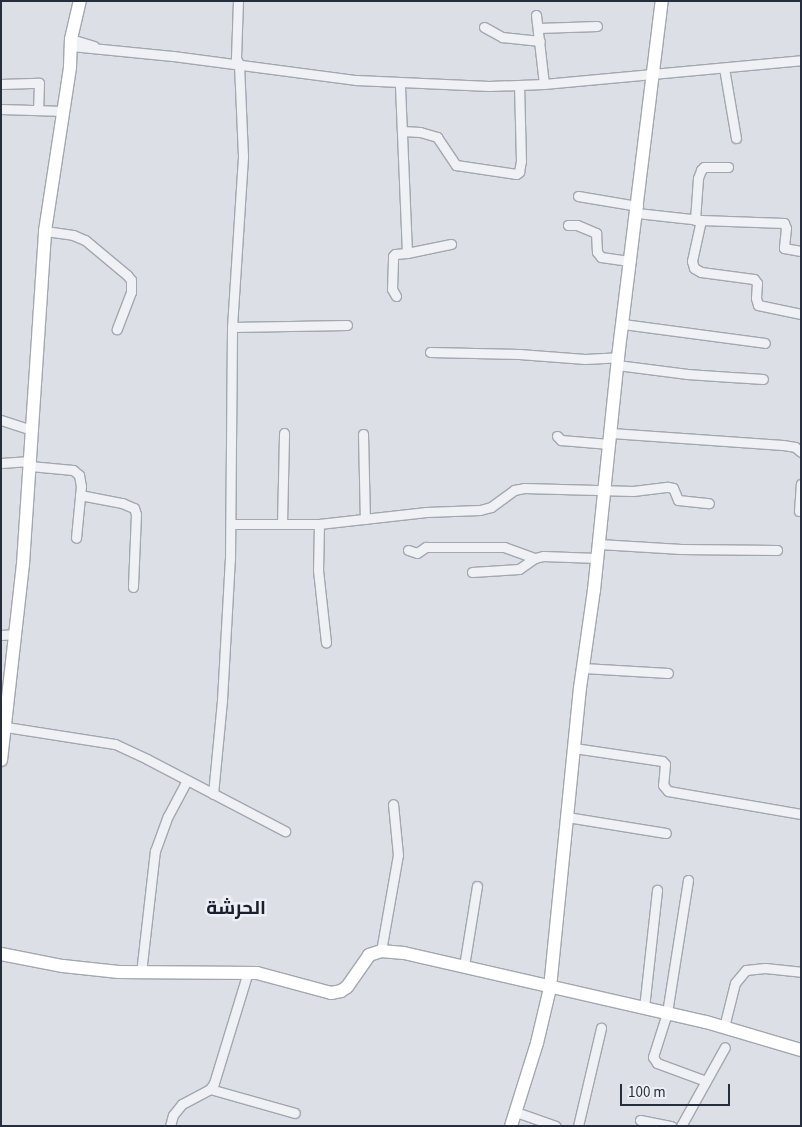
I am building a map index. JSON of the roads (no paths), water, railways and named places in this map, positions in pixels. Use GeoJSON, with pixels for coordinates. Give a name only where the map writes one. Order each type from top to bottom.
{"type":"FeatureCollection","features":[{"type":"Feature","properties":{"kind":"street"},"geometry":{"type":"LineString","coordinates":[[1,760],[16,634],[30,463],[45,231],[80,1]]}},
{"type":"Feature","properties":{"kind":"street"},"geometry":{"type":"LineString","coordinates":[[213,794],[222,700],[231,524],[232,328],[243,156],[239,64],[236,58],[238,1]]}},
{"type":"Feature","properties":{"kind":"street"},"geometry":{"type":"LineString","coordinates":[[511,1126],[537,1043],[550,988],[583,668],[662,1]]}},
{"type":"Feature","properties":{"kind":"street"},"geometry":{"type":"LineString","coordinates":[[536,15],[544,84]]}},
{"type":"Feature","properties":{"kind":"street"},"geometry":{"type":"LineString","coordinates":[[538,28],[597,26]]}},
{"type":"Feature","properties":{"kind":"street"},"geometry":{"type":"LineString","coordinates":[[484,27],[502,37],[540,41]]}},
{"type":"Feature","properties":{"kind":"street"},"geometry":{"type":"LineString","coordinates":[[75,43],[99,48],[356,80],[519,86],[801,60]]}},
{"type":"Feature","properties":{"kind":"street"},"geometry":{"type":"LineString","coordinates":[[724,68],[736,138]]}},
{"type":"Feature","properties":{"kind":"street"},"geometry":{"type":"LineString","coordinates":[[1,84],[39,83],[38,110]]}},
{"type":"Feature","properties":{"kind":"street"},"geometry":{"type":"LineString","coordinates":[[400,83],[407,253]]}},
{"type":"Feature","properties":{"kind":"street"},"geometry":{"type":"LineString","coordinates":[[402,131],[420,132],[438,137],[456,166],[516,174],[519,172],[521,161],[519,86]]}},
{"type":"Feature","properties":{"kind":"street"},"geometry":{"type":"LineString","coordinates":[[1,109],[64,111]]}},
{"type":"Feature","properties":{"kind":"street"},"geometry":{"type":"LineString","coordinates":[[728,167],[707,166],[701,170],[698,178],[698,220],[692,260],[694,268],[701,272],[754,279],[757,283],[756,298],[758,305],[801,314]]}},
{"type":"Feature","properties":{"kind":"street"},"geometry":{"type":"LineString","coordinates":[[578,196],[638,210],[698,220],[784,223],[786,228],[784,248],[801,251]]}},
{"type":"Feature","properties":{"kind":"street"},"geometry":{"type":"LineString","coordinates":[[568,224],[577,224],[596,233],[597,252],[601,257],[631,261]]}},
{"type":"Feature","properties":{"kind":"street"},"geometry":{"type":"LineString","coordinates":[[45,231],[73,235],[85,240],[127,275],[130,280],[131,292],[117,329]]}},
{"type":"Feature","properties":{"kind":"street"},"geometry":{"type":"LineString","coordinates":[[396,296],[392,289],[393,256],[395,254],[452,244]]}},
{"type":"Feature","properties":{"kind":"street"},"geometry":{"type":"LineString","coordinates":[[623,324],[765,344]]}},
{"type":"Feature","properties":{"kind":"street"},"geometry":{"type":"LineString","coordinates":[[232,328],[347,325]]}},
{"type":"Feature","properties":{"kind":"street"},"geometry":{"type":"LineString","coordinates":[[430,352],[585,358],[618,361],[687,374],[763,379]]}},
{"type":"Feature","properties":{"kind":"street"},"geometry":{"type":"LineString","coordinates":[[1,420],[32,430]]}},
{"type":"Feature","properties":{"kind":"street"},"geometry":{"type":"LineString","coordinates":[[282,524],[284,433]]}},
{"type":"Feature","properties":{"kind":"street"},"geometry":{"type":"LineString","coordinates":[[363,434],[365,519]]}},
{"type":"Feature","properties":{"kind":"street"},"geometry":{"type":"LineString","coordinates":[[557,436],[561,440],[610,438],[783,445],[795,447],[801,452]]}},
{"type":"Feature","properties":{"kind":"street"},"geometry":{"type":"LineString","coordinates":[[1,463],[30,463],[77,472],[80,480],[80,494],[76,538]]}},
{"type":"Feature","properties":{"kind":"street"},"geometry":{"type":"LineString","coordinates":[[799,510],[801,484]]}},
{"type":"Feature","properties":{"kind":"street"},"geometry":{"type":"LineString","coordinates":[[231,524],[318,524],[412,513],[486,509],[521,488],[605,491],[650,490],[668,486],[673,488],[678,500],[709,502]]}},
{"type":"Feature","properties":{"kind":"street"},"geometry":{"type":"LineString","coordinates":[[80,494],[122,502],[134,508],[136,514],[132,587]]}},
{"type":"Feature","properties":{"kind":"street"},"geometry":{"type":"LineString","coordinates":[[318,524],[318,570],[326,643]]}},
{"type":"Feature","properties":{"kind":"street"},"geometry":{"type":"LineString","coordinates":[[599,544],[682,549],[777,550]]}},
{"type":"Feature","properties":{"kind":"street"},"geometry":{"type":"LineString","coordinates":[[408,550],[417,553],[426,547],[504,547],[535,558]]}},
{"type":"Feature","properties":{"kind":"street"},"geometry":{"type":"LineString","coordinates":[[472,572],[519,569],[535,558],[546,556],[597,558]]}},
{"type":"Feature","properties":{"kind":"street"},"geometry":{"type":"LineString","coordinates":[[1,635],[16,634]]}},
{"type":"Feature","properties":{"kind":"street"},"geometry":{"type":"LineString","coordinates":[[583,668],[668,673]]}},
{"type":"Feature","properties":{"kind":"street"},"geometry":{"type":"LineString","coordinates":[[6,727],[115,744],[285,831]]}},
{"type":"Feature","properties":{"kind":"street"},"geometry":{"type":"LineString","coordinates":[[574,748],[662,761],[665,764],[664,785],[668,791],[801,814]]}},
{"type":"Feature","properties":{"kind":"street"},"geometry":{"type":"LineString","coordinates":[[142,973],[155,850],[168,816],[187,781]]}},
{"type":"Feature","properties":{"kind":"street"},"geometry":{"type":"LineString","coordinates":[[380,951],[398,855],[393,804]]}},
{"type":"Feature","properties":{"kind":"street"},"geometry":{"type":"LineString","coordinates":[[567,817],[666,833]]}},
{"type":"Feature","properties":{"kind":"street"},"geometry":{"type":"LineString","coordinates":[[688,880],[667,1013],[654,1048],[654,1060],[706,1081]]}},
{"type":"Feature","properties":{"kind":"street"},"geometry":{"type":"LineString","coordinates":[[464,966],[476,886]]}},
{"type":"Feature","properties":{"kind":"street"},"geometry":{"type":"LineString","coordinates":[[644,1008],[657,890]]}},
{"type":"Feature","properties":{"kind":"street"},"geometry":{"type":"LineString","coordinates":[[1,954],[90,970],[142,973],[248,972],[270,975],[323,992],[336,993],[347,987],[369,955],[380,951],[411,954],[550,988],[724,1027],[801,1050]]}},
{"type":"Feature","properties":{"kind":"street"},"geometry":{"type":"LineString","coordinates":[[724,1027],[735,983],[746,970],[765,968],[801,972]]}},
{"type":"Feature","properties":{"kind":"street"},"geometry":{"type":"LineString","coordinates":[[170,1126],[173,1115],[182,1104],[210,1089],[216,1076],[248,972]]}},
{"type":"Feature","properties":{"kind":"street"},"geometry":{"type":"LineString","coordinates":[[578,1126],[601,1028]]}},
{"type":"Feature","properties":{"kind":"street"},"geometry":{"type":"LineString","coordinates":[[681,1126],[725,1047]]}},
{"type":"Feature","properties":{"kind":"street"},"geometry":{"type":"LineString","coordinates":[[210,1089],[295,1113]]}},
{"type":"Feature","properties":{"kind":"street"},"geometry":{"type":"LineString","coordinates":[[516,1112],[556,1126]]}},
{"type":"Feature","properties":{"kind":"street"},"geometry":{"type":"LineString","coordinates":[[640,1120],[671,1126]]}},
{"type":"Feature","properties":{"kind":"district","name":"الحرشة"},"geometry":{"type":"Point","coordinates":[236,909]}}]}
